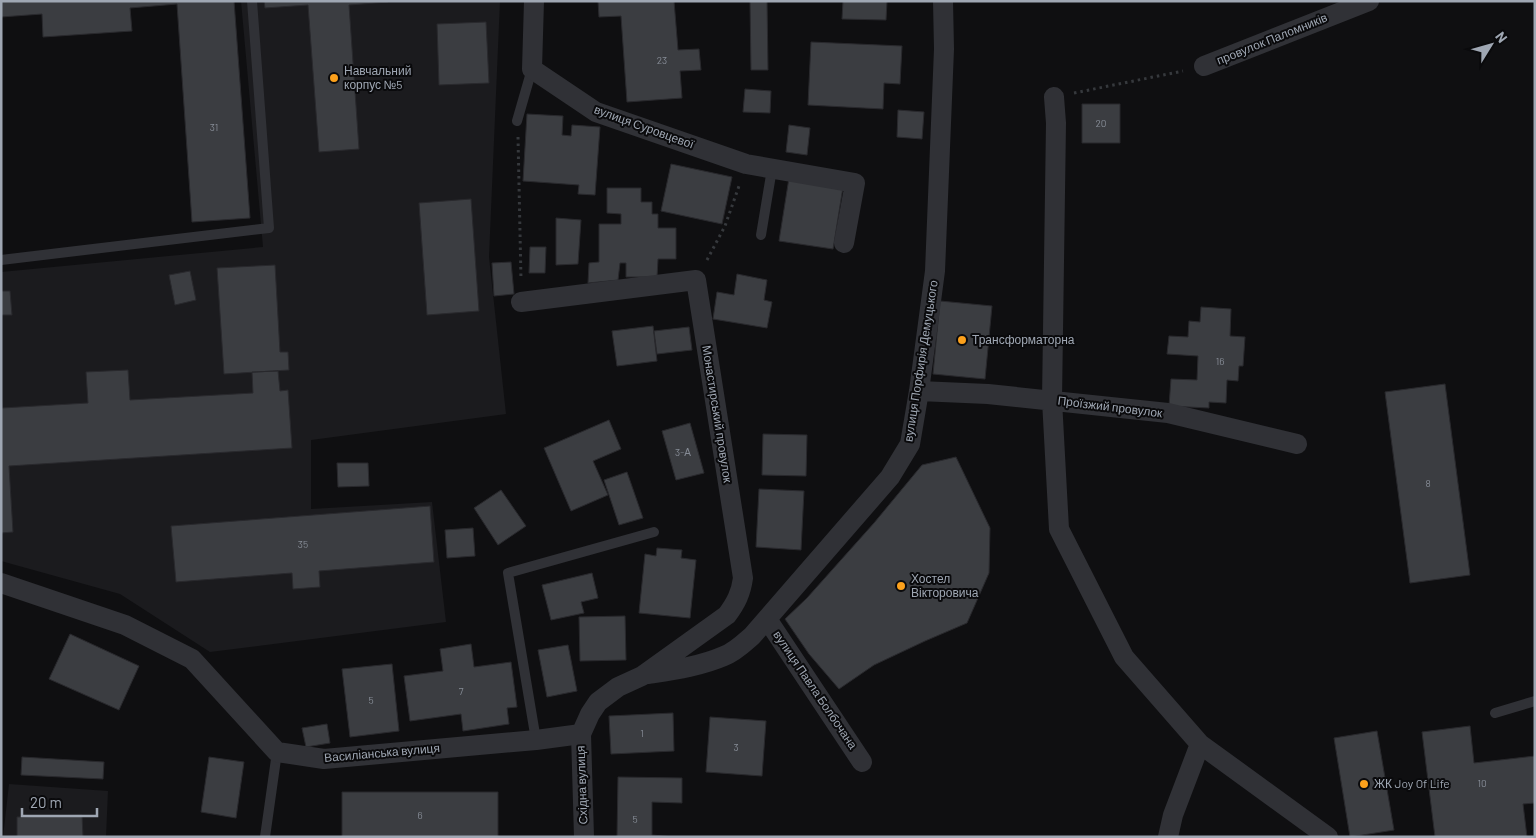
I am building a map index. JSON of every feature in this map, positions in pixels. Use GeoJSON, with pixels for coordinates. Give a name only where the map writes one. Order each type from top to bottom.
{"type":"FeatureCollection","features":[{"type":"Feature","properties":{"kind":"street"},"geometry":{"type":"LineString","coordinates":[[532,69],[534,1]]}},
{"type":"Feature","properties":{"kind":"street","name":"вулиця Порфирія Демуцького"},"geometry":{"type":"LineString","coordinates":[[642,676],[698,665],[726,656],[752,636],[890,477],[910,444],[935,271],[944,49],[943,1]]}},
{"type":"Feature","properties":{"kind":"street","name":"провулок Паломників"},"geometry":{"type":"LineString","coordinates":[[1204,66],[1369,1]]}},
{"type":"Feature","properties":{"kind":"street","name":"вулиця Суровцевої"},"geometry":{"type":"LineString","coordinates":[[532,69],[596,112],[746,164],[854,182],[844,243]]}},
{"type":"Feature","properties":{"kind":"street"},"geometry":{"type":"LineString","coordinates":[[1054,97],[1056,123],[1052,400],[1059,530],[1124,657],[1200,744],[1328,837]]}},
{"type":"Feature","properties":{"kind":"street"},"geometry":{"type":"LineString","coordinates":[[521,302],[696,280]]}},
{"type":"Feature","properties":{"kind":"street","name":"Монастирський провулок"},"geometry":{"type":"LineString","coordinates":[[642,676],[727,615],[736,604],[741,592],[743,578],[696,280]]}},
{"type":"Feature","properties":{"kind":"street","name":"Проїзжий провулок"},"geometry":{"type":"LineString","coordinates":[[919,390],[988,394],[1168,413],[1297,444]]}},
{"type":"Feature","properties":{"kind":"street"},"geometry":{"type":"LineString","coordinates":[[1,583],[125,625],[192,658],[277,752]]}},
{"type":"Feature","properties":{"kind":"street","name":"вулиця Павла Болбочана"},"geometry":{"type":"LineString","coordinates":[[767,619],[862,762]]}},
{"type":"Feature","properties":{"kind":"street"},"geometry":{"type":"LineString","coordinates":[[581,734],[598,702],[618,687],[642,676]]}},
{"type":"Feature","properties":{"kind":"street","name":"Василіанська вулиця"},"geometry":{"type":"LineString","coordinates":[[277,752],[324,759],[536,740],[581,734]]}},
{"type":"Feature","properties":{"kind":"street","name":"Східна вулиця"},"geometry":{"type":"LineString","coordinates":[[581,734],[584,837]]}},
{"type":"Feature","properties":{"kind":"street"},"geometry":{"type":"LineString","coordinates":[[1168,837],[1173,815],[1200,744]]}},
{"type":"Feature","properties":{"kind":"lane"},"geometry":{"type":"LineString","coordinates":[[1,260],[269,228],[252,1]]}},
{"type":"Feature","properties":{"kind":"lane"},"geometry":{"type":"LineString","coordinates":[[518,121],[532,69]]}},
{"type":"Feature","properties":{"kind":"lane"},"geometry":{"type":"LineString","coordinates":[[762,235],[772,169]]}},
{"type":"Feature","properties":{"kind":"lane"},"geometry":{"type":"LineString","coordinates":[[536,740],[508,573],[654,532]]}},
{"type":"Feature","properties":{"kind":"lane"},"geometry":{"type":"LineString","coordinates":[[1495,713],[1535,701]]}},
{"type":"Feature","properties":{"kind":"lane"},"geometry":{"type":"LineString","coordinates":[[265,837],[277,752]]}},
{"type":"Feature","properties":{"kind":"path"},"geometry":{"type":"LineString","coordinates":[[1054,97],[1204,66]]}},
{"type":"Feature","properties":{"kind":"path"},"geometry":{"type":"LineString","coordinates":[[518,121],[521,302]]}},
{"type":"Feature","properties":{"kind":"path"},"geometry":{"type":"LineString","coordinates":[[696,280],[725,226],[746,164]]}},
{"type":"Feature","properties":{"kind":"shaded area"},"geometry":{"type":"Polygon","coordinates":[[[241,1],[500,1],[489,257],[506,414],[311,440],[311,509],[432,502],[446,622],[210,652],[120,594],[1,561],[1,272],[263,247],[241,1]]]}},
{"type":"Feature","properties":{"kind":"shaded area"},"geometry":{"type":"Polygon","coordinates":[[[9,784],[108,791],[106,837],[3,837],[9,784]]]}},
{"type":"Feature","properties":{"kind":"building"},"geometry":{"type":"Polygon","coordinates":[[[1,1],[234,1],[250,218],[192,222],[177,4],[130,8],[132,31],[43,37],[42,14],[1,17],[1,1]]]}},
{"type":"Feature","properties":{"kind":"building","name":"Навчальний корпус №5"},"geometry":{"type":"Polygon","coordinates":[[[264,1],[388,1],[349,5],[359,149],[319,152],[308,5],[265,8],[264,1]]]}},
{"type":"Feature","properties":{"kind":"building"},"geometry":{"type":"Polygon","coordinates":[[[598,1],[674,1],[678,50],[699,49],[701,70],[680,71],[682,98],[627,102],[621,16],[599,17],[598,1]]]}},
{"type":"Feature","properties":{"kind":"building"},"geometry":{"type":"Polygon","coordinates":[[[750,1],[767,1],[768,70],[751,70],[750,1]]]}},
{"type":"Feature","properties":{"kind":"building"},"geometry":{"type":"Polygon","coordinates":[[[843,1],[887,1],[886,20],[842,19],[843,1]]]}},
{"type":"Feature","properties":{"kind":"building"},"geometry":{"type":"Polygon","coordinates":[[[486,22],[489,83],[439,85],[437,24],[486,22]]]}},
{"type":"Feature","properties":{"kind":"building"},"geometry":{"type":"Polygon","coordinates":[[[811,42],[902,46],[900,84],[884,83],[883,109],[808,105],[811,42]]]}},
{"type":"Feature","properties":{"kind":"building"},"geometry":{"type":"Polygon","coordinates":[[[745,89],[771,91],[770,113],[743,112],[745,89]]]}},
{"type":"Feature","properties":{"kind":"building"},"geometry":{"type":"Polygon","coordinates":[[[1082,104],[1120,104],[1120,143],[1082,143],[1082,104]]]}},
{"type":"Feature","properties":{"kind":"building"},"geometry":{"type":"Polygon","coordinates":[[[898,110],[924,112],[922,139],[897,137],[898,110]]]}},
{"type":"Feature","properties":{"kind":"building"},"geometry":{"type":"Polygon","coordinates":[[[527,114],[563,116],[562,135],[571,136],[572,125],[600,127],[595,195],[578,194],[579,185],[523,181],[527,114]]]}},
{"type":"Feature","properties":{"kind":"building"},"geometry":{"type":"Polygon","coordinates":[[[789,125],[810,128],[807,155],[786,152],[789,125]]]}},
{"type":"Feature","properties":{"kind":"building"},"geometry":{"type":"Polygon","coordinates":[[[671,164],[732,177],[722,224],[661,211],[671,164]]]}},
{"type":"Feature","properties":{"kind":"building"},"geometry":{"type":"Polygon","coordinates":[[[789,178],[843,187],[833,249],[779,241],[789,178]]]}},
{"type":"Feature","properties":{"kind":"building"},"geometry":{"type":"Polygon","coordinates":[[[607,188],[641,188],[641,202],[652,202],[652,214],[658,214],[658,228],[676,228],[676,259],[658,259],[657,277],[626,277],[626,263],[620,263],[618,280],[588,283],[589,263],[599,262],[599,224],[621,224],[621,214],[607,213],[607,188]]]}},
{"type":"Feature","properties":{"kind":"building"},"geometry":{"type":"Polygon","coordinates":[[[471,199],[479,311],[427,315],[419,203],[471,199]]]}},
{"type":"Feature","properties":{"kind":"building"},"geometry":{"type":"Polygon","coordinates":[[[556,218],[581,220],[578,264],[556,265],[556,218]]]}},
{"type":"Feature","properties":{"kind":"building"},"geometry":{"type":"Polygon","coordinates":[[[530,247],[546,247],[545,273],[529,273],[530,247]]]}},
{"type":"Feature","properties":{"kind":"building"},"geometry":{"type":"Polygon","coordinates":[[[511,262],[514,294],[494,296],[492,263],[511,262]]]}},
{"type":"Feature","properties":{"kind":"building"},"geometry":{"type":"Polygon","coordinates":[[[275,265],[280,352],[288,352],[289,370],[224,374],[217,268],[275,265]]]}},
{"type":"Feature","properties":{"kind":"building"},"geometry":{"type":"Polygon","coordinates":[[[190,271],[196,300],[175,305],[169,275],[190,271]]]}},
{"type":"Feature","properties":{"kind":"building"},"geometry":{"type":"Polygon","coordinates":[[[737,274],[767,280],[764,300],[772,302],[767,328],[713,319],[717,292],[734,295],[737,274]]]}},
{"type":"Feature","properties":{"kind":"building"},"geometry":{"type":"Polygon","coordinates":[[[1,291],[10,291],[12,315],[1,315],[1,291]]]}},
{"type":"Feature","properties":{"kind":"building","name":"Трансформаторна"},"geometry":{"type":"Polygon","coordinates":[[[940,301],[992,306],[985,379],[933,374],[940,301]]]}},
{"type":"Feature","properties":{"kind":"building"},"geometry":{"type":"Polygon","coordinates":[[[1201,307],[1231,309],[1230,336],[1245,337],[1243,366],[1239,366],[1238,381],[1227,380],[1226,403],[1209,402],[1209,408],[1169,406],[1171,379],[1197,380],[1198,356],[1167,354],[1169,336],[1188,337],[1189,321],[1200,322],[1201,307]]]}},
{"type":"Feature","properties":{"kind":"building"},"geometry":{"type":"Polygon","coordinates":[[[653,326],[657,361],[617,366],[612,331],[653,326]]]}},
{"type":"Feature","properties":{"kind":"building"},"geometry":{"type":"Polygon","coordinates":[[[689,327],[692,350],[657,354],[654,331],[689,327]]]}},
{"type":"Feature","properties":{"kind":"building"},"geometry":{"type":"Polygon","coordinates":[[[128,370],[130,400],[253,393],[252,372],[278,371],[280,391],[288,390],[292,448],[9,466],[13,532],[1,533],[1,392],[2,408],[88,403],[86,372],[128,370]]]}},
{"type":"Feature","properties":{"kind":"building"},"geometry":{"type":"Polygon","coordinates":[[[1445,384],[1470,575],[1410,583],[1385,392],[1445,384]]]}},
{"type":"Feature","properties":{"kind":"building"},"geometry":{"type":"Polygon","coordinates":[[[609,420],[621,449],[593,461],[608,495],[571,511],[544,448],[609,420]]]}},
{"type":"Feature","properties":{"kind":"building"},"geometry":{"type":"Polygon","coordinates":[[[690,423],[704,473],[676,480],[662,431],[690,423]]]}},
{"type":"Feature","properties":{"kind":"building"},"geometry":{"type":"Polygon","coordinates":[[[763,434],[807,435],[806,476],[762,475],[763,434]]]}},
{"type":"Feature","properties":{"kind":"building","name":"Хостел Вікторовича"},"geometry":{"type":"Polygon","coordinates":[[[956,457],[990,528],[989,573],[967,623],[874,665],[839,689],[809,654],[785,619],[807,598],[874,523],[922,465],[956,457]]]}},
{"type":"Feature","properties":{"kind":"building"},"geometry":{"type":"Polygon","coordinates":[[[337,463],[368,463],[369,486],[338,487],[337,463]]]}},
{"type":"Feature","properties":{"kind":"building"},"geometry":{"type":"Polygon","coordinates":[[[627,472],[643,518],[619,525],[604,480],[627,472]]]}},
{"type":"Feature","properties":{"kind":"building"},"geometry":{"type":"Polygon","coordinates":[[[759,489],[804,491],[801,550],[756,547],[759,489]]]}},
{"type":"Feature","properties":{"kind":"building"},"geometry":{"type":"Polygon","coordinates":[[[501,490],[526,526],[498,545],[474,508],[501,490]]]}},
{"type":"Feature","properties":{"kind":"building"},"geometry":{"type":"Polygon","coordinates":[[[430,506],[434,562],[319,571],[320,587],[293,589],[292,573],[176,582],[171,526],[430,506]]]}},
{"type":"Feature","properties":{"kind":"building"},"geometry":{"type":"Polygon","coordinates":[[[473,528],[475,556],[447,558],[445,530],[473,528]]]}},
{"type":"Feature","properties":{"kind":"building"},"geometry":{"type":"Polygon","coordinates":[[[657,548],[682,550],[681,558],[696,560],[690,618],[639,613],[645,554],[656,556],[657,548]]]}},
{"type":"Feature","properties":{"kind":"building"},"geometry":{"type":"Polygon","coordinates":[[[592,573],[598,598],[581,602],[584,613],[551,620],[542,585],[592,573]]]}},
{"type":"Feature","properties":{"kind":"building"},"geometry":{"type":"Polygon","coordinates":[[[625,616],[626,660],[580,661],[579,617],[625,616]]]}},
{"type":"Feature","properties":{"kind":"building"},"geometry":{"type":"Polygon","coordinates":[[[70,634],[139,666],[119,710],[49,679],[70,634]]]}},
{"type":"Feature","properties":{"kind":"building"},"geometry":{"type":"Polygon","coordinates":[[[471,644],[474,667],[511,662],[517,707],[507,708],[509,724],[463,731],[461,714],[410,721],[404,676],[443,671],[440,649],[471,644]]]}},
{"type":"Feature","properties":{"kind":"building"},"geometry":{"type":"Polygon","coordinates":[[[568,645],[577,691],[547,697],[538,650],[568,645]]]}},
{"type":"Feature","properties":{"kind":"building"},"geometry":{"type":"Polygon","coordinates":[[[392,664],[399,731],[350,737],[342,669],[392,664]]]}},
{"type":"Feature","properties":{"kind":"building"},"geometry":{"type":"Polygon","coordinates":[[[673,713],[674,751],[611,754],[609,716],[673,713]]]}},
{"type":"Feature","properties":{"kind":"building"},"geometry":{"type":"Polygon","coordinates":[[[710,717],[766,721],[762,776],[706,772],[710,717]]]}},
{"type":"Feature","properties":{"kind":"building"},"geometry":{"type":"Polygon","coordinates":[[[327,724],[330,743],[306,747],[302,728],[327,724]]]}},
{"type":"Feature","properties":{"kind":"building"},"geometry":{"type":"Polygon","coordinates":[[[1470,726],[1474,763],[1535,756],[1535,803],[1523,804],[1527,837],[1435,837],[1422,732],[1470,726]]]}},
{"type":"Feature","properties":{"kind":"building","name":"ЖК Joy Of Life"},"geometry":{"type":"Polygon","coordinates":[[[1377,731],[1394,830],[1350,837],[1334,738],[1377,731]]]}},
{"type":"Feature","properties":{"kind":"building"},"geometry":{"type":"Polygon","coordinates":[[[22,757],[104,762],[103,779],[21,775],[22,757]]]}},
{"type":"Feature","properties":{"kind":"building"},"geometry":{"type":"Polygon","coordinates":[[[209,757],[244,762],[236,818],[201,812],[209,757]]]}},
{"type":"Feature","properties":{"kind":"building"},"geometry":{"type":"Polygon","coordinates":[[[618,777],[682,778],[682,803],[652,802],[652,835],[674,837],[617,837],[618,777]]]}},
{"type":"Feature","properties":{"kind":"building"},"geometry":{"type":"Polygon","coordinates":[[[342,792],[498,792],[498,837],[342,837],[342,792]]]}},
{"type":"Feature","properties":{"kind":"building"},"geometry":{"type":"Polygon","coordinates":[[[82,815],[83,837],[17,837],[17,817],[82,815]]]}},
{"type":"Feature","properties":{"kind":"place","name":"Навчальний корпус №5"},"geometry":{"type":"Point","coordinates":[334,78]}},
{"type":"Feature","properties":{"kind":"place","name":"Трансформаторна"},"geometry":{"type":"Point","coordinates":[962,340]}},
{"type":"Feature","properties":{"kind":"place","name":"Хостел Вікторовича"},"geometry":{"type":"Point","coordinates":[901,586]}},
{"type":"Feature","properties":{"kind":"place","name":"ЖК Joy Of Life"},"geometry":{"type":"Point","coordinates":[1364,784]}}]}
